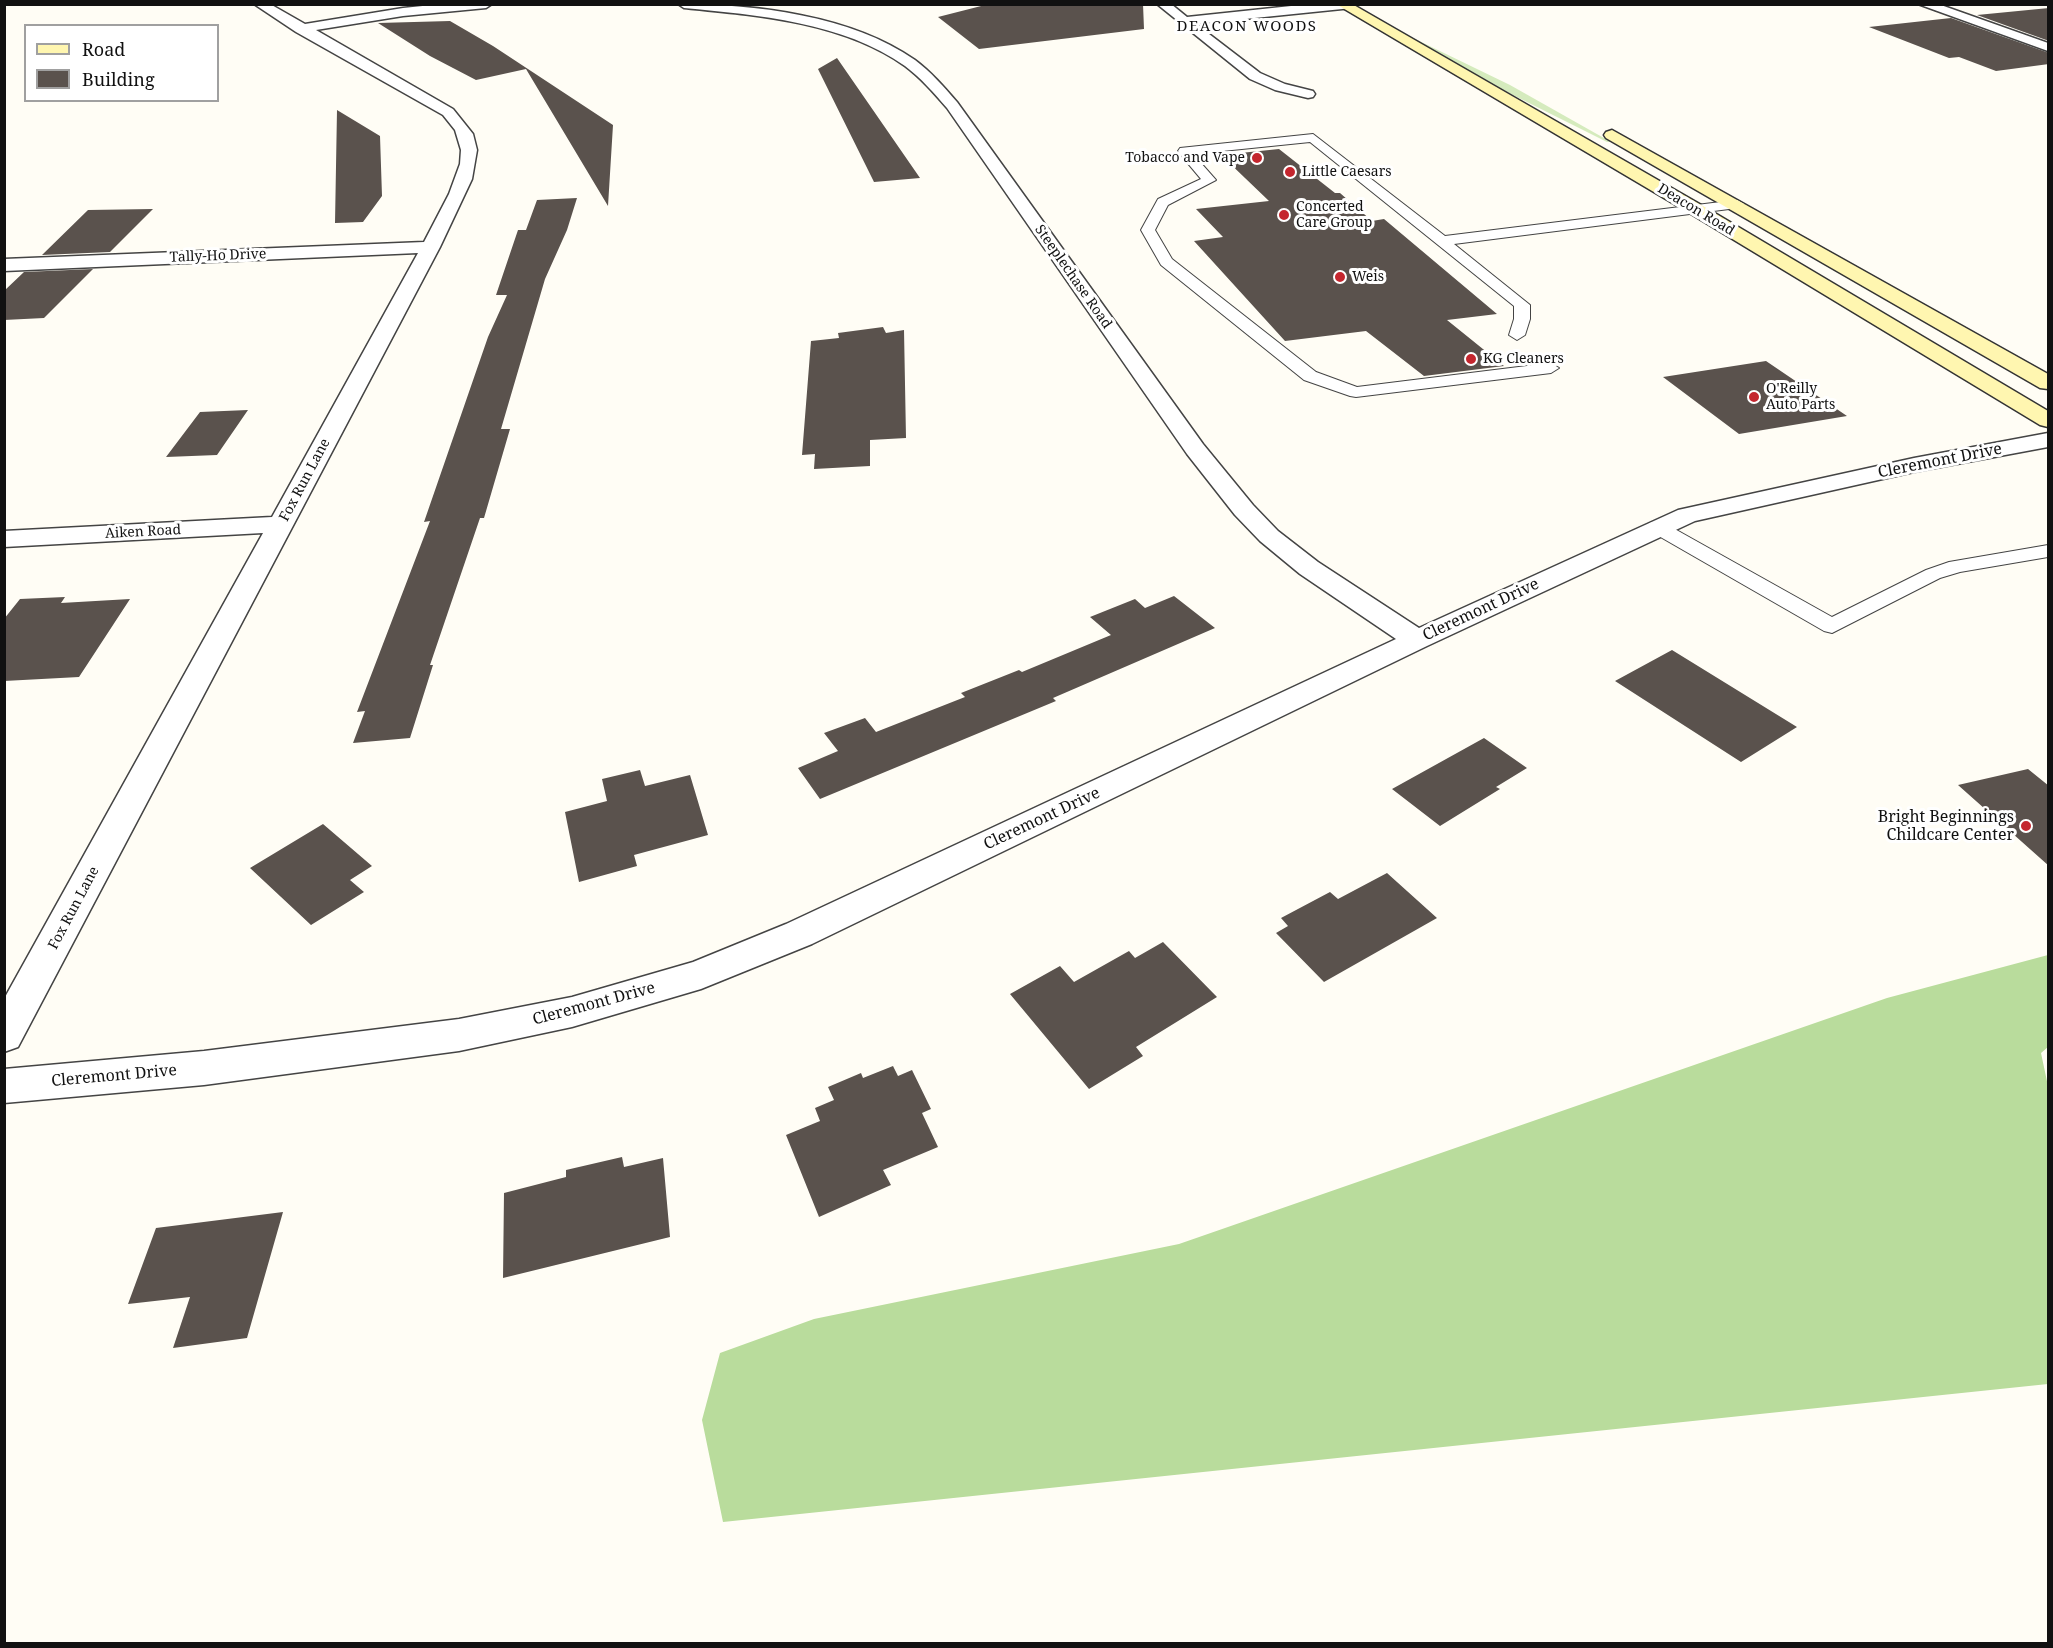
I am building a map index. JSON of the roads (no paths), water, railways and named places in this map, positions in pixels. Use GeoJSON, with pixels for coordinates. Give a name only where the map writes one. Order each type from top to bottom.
{"type":"FeatureCollection","features":[{"type":"Feature","properties":{"kind":"main road"},"geometry":{"type":"LineString","coordinates":[[1373,4],[1435,38]]}},
{"type":"Feature","properties":{"kind":"main road","name":"Deacon Road"},"geometry":{"type":"LineString","coordinates":[[1342,5],[1697,210],[2049,420]]}},
{"type":"Feature","properties":{"kind":"main road","name":"Deacon Road"},"geometry":{"type":"LineString","coordinates":[[1594,125],[1737,204],[2049,383]]}},
{"type":"Feature","properties":{"kind":"street","name":"Fox Run Lane"},"geometry":{"type":"LineString","coordinates":[[4,1036],[431,247],[466,176],[470,157],[468,140],[460,125],[448,112],[260,4]]}},
{"type":"Feature","properties":{"kind":"street"},"geometry":{"type":"LineString","coordinates":[[301,29],[403,12],[486,4]]}},
{"type":"Feature","properties":{"kind":"street","name":"Steeplechase Road"},"geometry":{"type":"LineString","coordinates":[[684,4],[759,13],[833,30],[883,48],[918,70],[952,105],[1195,449],[1244,510],[1269,536],[1309,568],[1417,640]]}},
{"type":"Feature","properties":{"kind":"street"},"geometry":{"type":"LineString","coordinates":[[1163,4],[1255,76],[1280,87],[1308,94]]}},
{"type":"Feature","properties":{"kind":"street"},"geometry":{"type":"LineString","coordinates":[[1184,21],[1352,4]]}},
{"type":"Feature","properties":{"kind":"street"},"geometry":{"type":"LineString","coordinates":[[1924,4],[2049,47]]}},
{"type":"Feature","properties":{"kind":"street","name":"Tally-Ho Drive"},"geometry":{"type":"LineString","coordinates":[[4,266],[431,247]]}},
{"type":"Feature","properties":{"kind":"street","name":"Cleremont Drive"},"geometry":{"type":"LineString","coordinates":[[4,1086],[204,1068],[459,1035],[572,1012],[701,974],[810,929],[1417,640],[1687,515],[1728,504],[1914,465],[2049,441]]}},
{"type":"Feature","properties":{"kind":"street","name":"Aiken Road"},"geometry":{"type":"LineString","coordinates":[[4,539],[282,524]]}},
{"type":"Feature","properties":{"kind":"lane"},"geometry":{"type":"LineString","coordinates":[[1517,334],[1522,318],[1522,305],[1313,138],[1184,151],[1209,180],[1163,202],[1148,230],[1166,262],[1310,375],[1356,392],[1551,368]]}},
{"type":"Feature","properties":{"kind":"lane"},"geometry":{"type":"LineString","coordinates":[[1442,241],[1737,204]]}},
{"type":"Feature","properties":{"kind":"lane"},"geometry":{"type":"LineString","coordinates":[[1657,527],[1832,626],[1933,574],[1956,566],[2049,551]]}},
{"type":"Feature","properties":{"kind":"place","name":"Tobacco and Vape"},"geometry":{"type":"Point","coordinates":[1257,158]}},
{"type":"Feature","properties":{"kind":"place","name":"Little Caesars"},"geometry":{"type":"Point","coordinates":[1290,172]}},
{"type":"Feature","properties":{"kind":"place","name":"Concerted Care Group"},"geometry":{"type":"Point","coordinates":[1284,215]}},
{"type":"Feature","properties":{"kind":"place","name":"Weis"},"geometry":{"type":"Point","coordinates":[1340,277]}},
{"type":"Feature","properties":{"kind":"place","name":"KG Cleaners"},"geometry":{"type":"Point","coordinates":[1471,359]}},
{"type":"Feature","properties":{"kind":"place","name":"O'Reilly Auto Parts"},"geometry":{"type":"Point","coordinates":[1754,397]}},
{"type":"Feature","properties":{"kind":"place","name":"Bright Beginnings Childcare Center"},"geometry":{"type":"Point","coordinates":[2026,826]}},
{"type":"Feature","properties":{"kind":"district","name":"DEACON WOODS"},"geometry":{"type":"Point","coordinates":[1247,27]}}]}
